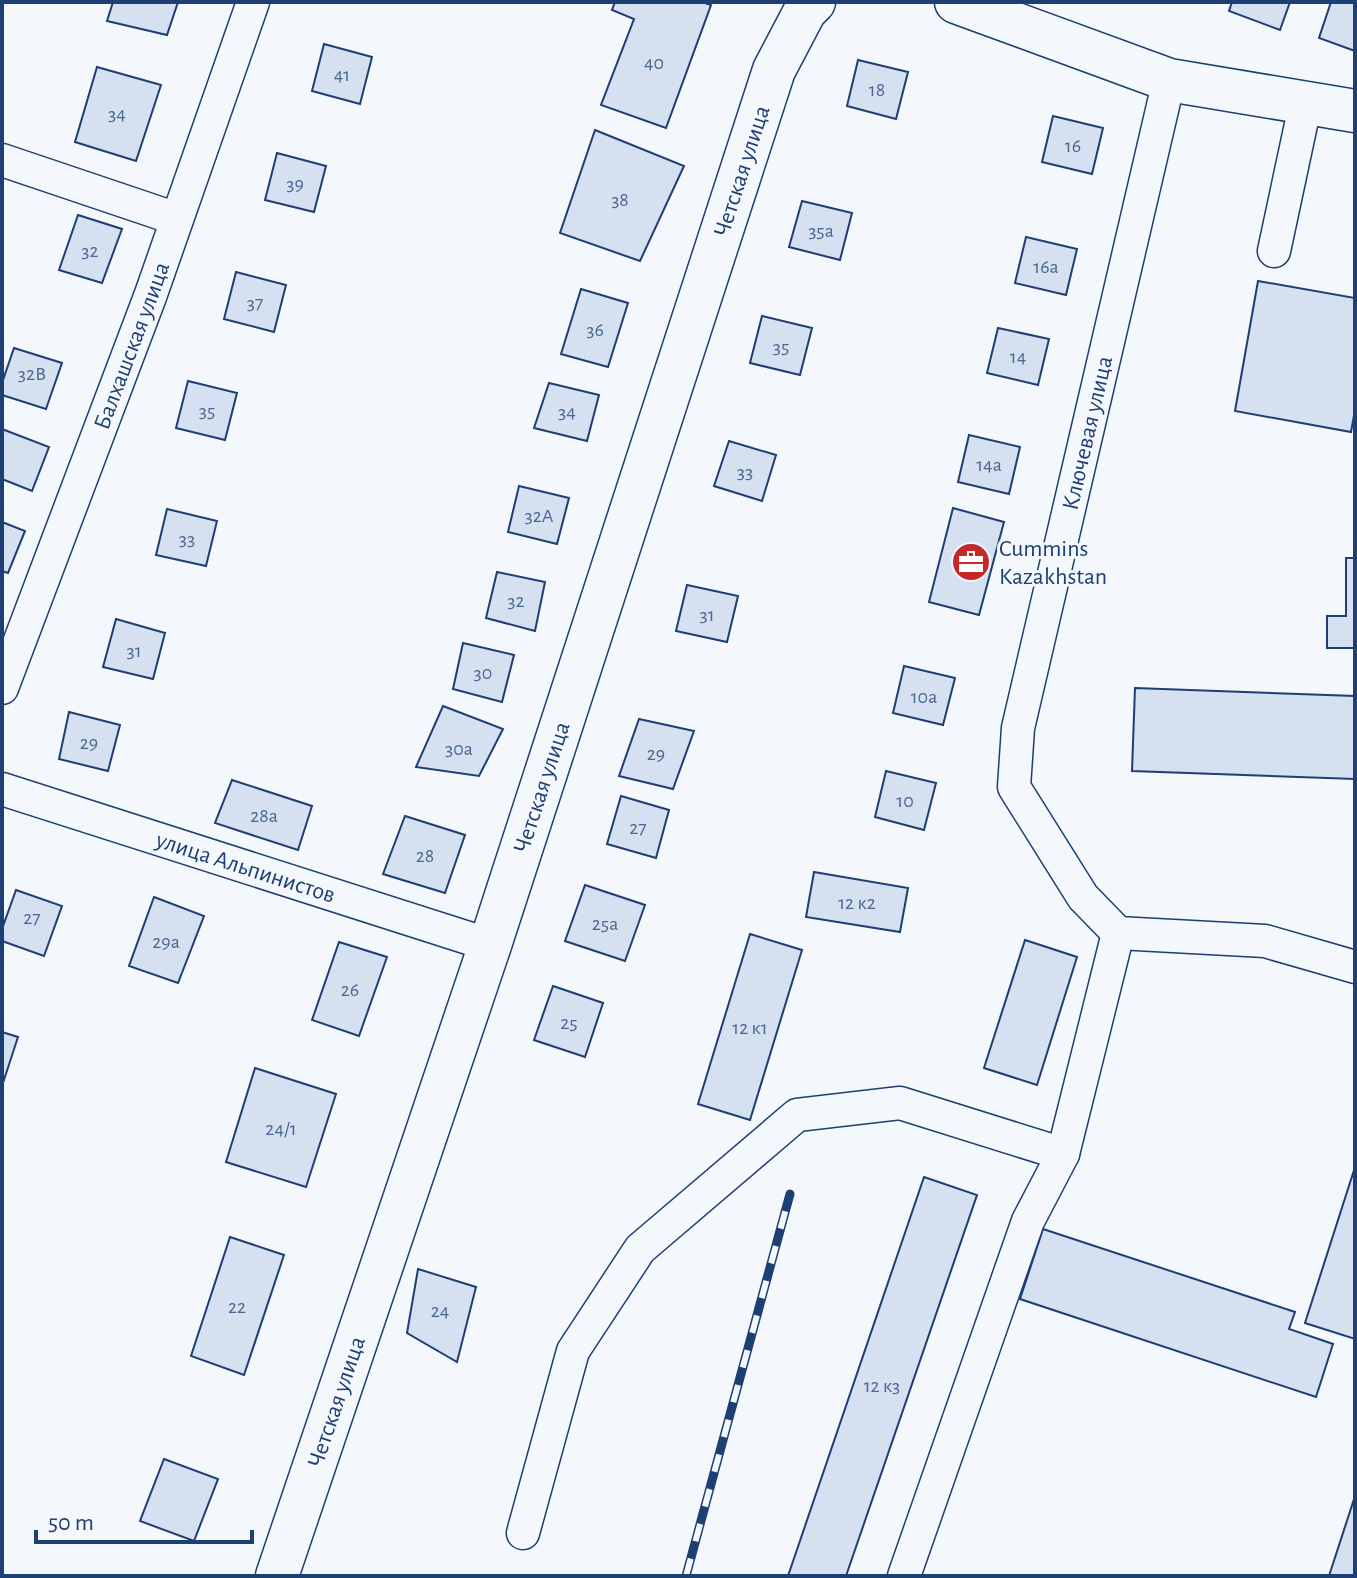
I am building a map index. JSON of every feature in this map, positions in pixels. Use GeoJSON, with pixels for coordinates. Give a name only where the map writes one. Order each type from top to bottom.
{"type":"FeatureCollection","features":[{"type":"Feature","properties":{"kind":"main road","name":"Четская улица"},"geometry":{"type":"LineString","coordinates":[[277,1576],[490,945],[774,70],[805,11],[814,2]]}},
{"type":"Feature","properties":{"kind":"main road"},"geometry":{"type":"LineString","coordinates":[[956,2],[1169,80],[1355,111]]}},
{"type":"Feature","properties":{"kind":"street","name":"Балхашская улица"},"geometry":{"type":"LineString","coordinates":[[2,688],[177,219],[253,2]]}},
{"type":"Feature","properties":{"kind":"street","name":"Ключевая улица"},"geometry":{"type":"LineString","coordinates":[[1118,933],[1083,897],[1038,830],[1014,787],[1018,728],[1169,80]]}},
{"type":"Feature","properties":{"kind":"street"},"geometry":{"type":"LineString","coordinates":[[1274,251],[1306,101]]}},
{"type":"Feature","properties":{"kind":"street"},"geometry":{"type":"LineString","coordinates":[[2,160],[177,219]]}},
{"type":"Feature","properties":{"kind":"street","name":"улица Альпинистов"},"geometry":{"type":"LineString","coordinates":[[2,789],[490,945]]}},
{"type":"Feature","properties":{"kind":"street"},"geometry":{"type":"LineString","coordinates":[[904,1576],[1028,1221],[1063,1154],[1118,933],[1265,941],[1355,967]]}},
{"type":"Feature","properties":{"kind":"street"},"geometry":{"type":"LineString","coordinates":[[523,1533],[573,1351],[640,1249],[797,1115],[900,1103],[1063,1154]]}},
{"type":"Feature","properties":{"kind":"building"},"geometry":{"type":"Polygon","coordinates":[[[113,2],[178,2],[167,35],[107,21],[113,2]]]}},
{"type":"Feature","properties":{"kind":"building"},"geometry":{"type":"Polygon","coordinates":[[[615,2],[702,2],[711,5],[666,128],[601,105],[634,19],[612,10],[615,2]]]}},
{"type":"Feature","properties":{"kind":"building"},"geometry":{"type":"Polygon","coordinates":[[[1232,2],[1290,2],[1280,30],[1229,11],[1232,2]]]}},
{"type":"Feature","properties":{"kind":"building"},"geometry":{"type":"Polygon","coordinates":[[[1331,2],[1355,2],[1355,51],[1319,38],[1331,2]]]}},
{"type":"Feature","properties":{"kind":"building"},"geometry":{"type":"Polygon","coordinates":[[[324,44],[372,57],[360,104],[312,91],[324,44]]]}},
{"type":"Feature","properties":{"kind":"building"},"geometry":{"type":"Polygon","coordinates":[[[858,60],[908,72],[896,119],[847,106],[858,60]]]}},
{"type":"Feature","properties":{"kind":"building"},"geometry":{"type":"Polygon","coordinates":[[[97,67],[161,85],[136,161],[75,142],[97,67]]]}},
{"type":"Feature","properties":{"kind":"building"},"geometry":{"type":"Polygon","coordinates":[[[1053,116],[1103,128],[1092,174],[1042,162],[1053,116]]]}},
{"type":"Feature","properties":{"kind":"building"},"geometry":{"type":"Polygon","coordinates":[[[595,130],[684,166],[640,261],[560,233],[595,130]]]}},
{"type":"Feature","properties":{"kind":"building"},"geometry":{"type":"Polygon","coordinates":[[[277,153],[326,166],[314,212],[265,200],[277,153]]]}},
{"type":"Feature","properties":{"kind":"building"},"geometry":{"type":"Polygon","coordinates":[[[802,201],[852,213],[840,260],[789,247],[802,201]]]}},
{"type":"Feature","properties":{"kind":"building"},"geometry":{"type":"Polygon","coordinates":[[[78,215],[122,229],[102,283],[59,270],[78,215]]]}},
{"type":"Feature","properties":{"kind":"building"},"geometry":{"type":"Polygon","coordinates":[[[1026,237],[1077,249],[1066,295],[1015,283],[1026,237]]]}},
{"type":"Feature","properties":{"kind":"building"},"geometry":{"type":"Polygon","coordinates":[[[236,272],[286,285],[274,332],[224,319],[236,272]]]}},
{"type":"Feature","properties":{"kind":"building"},"geometry":{"type":"Polygon","coordinates":[[[1258,281],[1355,298],[1355,410],[1351,432],[1235,411],[1258,281]]]}},
{"type":"Feature","properties":{"kind":"building"},"geometry":{"type":"Polygon","coordinates":[[[581,289],[628,303],[608,367],[561,354],[581,289]]]}},
{"type":"Feature","properties":{"kind":"building"},"geometry":{"type":"Polygon","coordinates":[[[762,316],[812,328],[800,375],[750,363],[762,316]]]}},
{"type":"Feature","properties":{"kind":"building"},"geometry":{"type":"Polygon","coordinates":[[[998,328],[1049,339],[1038,385],[987,373],[998,328]]]}},
{"type":"Feature","properties":{"kind":"building"},"geometry":{"type":"Polygon","coordinates":[[[14,348],[62,363],[46,409],[2,395],[2,383],[14,348]]]}},
{"type":"Feature","properties":{"kind":"building"},"geometry":{"type":"Polygon","coordinates":[[[188,381],[237,393],[225,440],[176,428],[188,381]]]}},
{"type":"Feature","properties":{"kind":"building"},"geometry":{"type":"Polygon","coordinates":[[[549,383],[599,395],[587,441],[534,428],[549,383]]]}},
{"type":"Feature","properties":{"kind":"building"},"geometry":{"type":"Polygon","coordinates":[[[2,429],[49,447],[32,491],[2,479],[2,429]]]}},
{"type":"Feature","properties":{"kind":"building"},"geometry":{"type":"Polygon","coordinates":[[[969,435],[1020,447],[1009,494],[958,482],[969,435]]]}},
{"type":"Feature","properties":{"kind":"building"},"geometry":{"type":"Polygon","coordinates":[[[729,441],[776,455],[762,501],[714,486],[729,441]]]}},
{"type":"Feature","properties":{"kind":"building"},"geometry":{"type":"Polygon","coordinates":[[[519,486],[569,498],[557,544],[508,532],[519,486]]]}},
{"type":"Feature","properties":{"kind":"building"},"geometry":{"type":"Polygon","coordinates":[[[953,508],[1004,522],[979,615],[929,602],[953,508]]]}},
{"type":"Feature","properties":{"kind":"building"},"geometry":{"type":"Polygon","coordinates":[[[167,509],[217,521],[206,566],[156,555],[167,509]]]}},
{"type":"Feature","properties":{"kind":"building"},"geometry":{"type":"Polygon","coordinates":[[[2,522],[25,531],[8,573],[2,571],[2,522]]]}},
{"type":"Feature","properties":{"kind":"building"},"geometry":{"type":"Polygon","coordinates":[[[1346,558],[1355,558],[1355,648],[1327,648],[1327,616],[1346,616],[1346,558]]]}},
{"type":"Feature","properties":{"kind":"building"},"geometry":{"type":"Polygon","coordinates":[[[497,572],[545,582],[535,631],[486,618],[497,572]]]}},
{"type":"Feature","properties":{"kind":"building"},"geometry":{"type":"Polygon","coordinates":[[[687,585],[738,596],[727,642],[676,631],[687,585]]]}},
{"type":"Feature","properties":{"kind":"building"},"geometry":{"type":"Polygon","coordinates":[[[116,619],[165,633],[153,679],[103,667],[116,619]]]}},
{"type":"Feature","properties":{"kind":"building"},"geometry":{"type":"Polygon","coordinates":[[[463,643],[514,655],[502,702],[453,689],[463,643]]]}},
{"type":"Feature","properties":{"kind":"building"},"geometry":{"type":"Polygon","coordinates":[[[904,666],[955,678],[943,725],[893,713],[904,666]]]}},
{"type":"Feature","properties":{"kind":"building"},"geometry":{"type":"Polygon","coordinates":[[[1135,688],[1355,696],[1355,779],[1132,771],[1135,688]]]}},
{"type":"Feature","properties":{"kind":"building"},"geometry":{"type":"Polygon","coordinates":[[[443,706],[503,729],[479,776],[416,767],[443,706]]]}},
{"type":"Feature","properties":{"kind":"building"},"geometry":{"type":"Polygon","coordinates":[[[69,712],[120,725],[108,771],[59,759],[69,712]]]}},
{"type":"Feature","properties":{"kind":"building"},"geometry":{"type":"Polygon","coordinates":[[[639,719],[694,731],[673,789],[619,776],[639,719]]]}},
{"type":"Feature","properties":{"kind":"building"},"geometry":{"type":"Polygon","coordinates":[[[886,771],[936,783],[924,830],[875,817],[886,771]]]}},
{"type":"Feature","properties":{"kind":"building"},"geometry":{"type":"Polygon","coordinates":[[[232,780],[312,806],[298,850],[215,823],[232,780]]]}},
{"type":"Feature","properties":{"kind":"building"},"geometry":{"type":"Polygon","coordinates":[[[621,796],[669,810],[656,858],[607,844],[621,796]]]}},
{"type":"Feature","properties":{"kind":"building"},"geometry":{"type":"Polygon","coordinates":[[[405,816],[465,835],[445,893],[383,874],[405,816]]]}},
{"type":"Feature","properties":{"kind":"building"},"geometry":{"type":"Polygon","coordinates":[[[814,872],[908,888],[900,932],[806,917],[814,872]]]}},
{"type":"Feature","properties":{"kind":"building"},"geometry":{"type":"Polygon","coordinates":[[[585,885],[645,905],[625,961],[565,941],[585,885]]]}},
{"type":"Feature","properties":{"kind":"building"},"geometry":{"type":"Polygon","coordinates":[[[16,890],[62,906],[44,956],[2,941],[2,929],[16,890]]]}},
{"type":"Feature","properties":{"kind":"building"},"geometry":{"type":"Polygon","coordinates":[[[154,897],[204,916],[178,983],[129,966],[154,897]]]}},
{"type":"Feature","properties":{"kind":"building"},"geometry":{"type":"Polygon","coordinates":[[[750,934],[802,950],[750,1120],[698,1104],[750,934]]]}},
{"type":"Feature","properties":{"kind":"building"},"geometry":{"type":"Polygon","coordinates":[[[1025,940],[1077,957],[1037,1085],[984,1068],[1025,940]]]}},
{"type":"Feature","properties":{"kind":"building"},"geometry":{"type":"Polygon","coordinates":[[[339,942],[387,957],[359,1036],[312,1020],[339,942]]]}},
{"type":"Feature","properties":{"kind":"building"},"geometry":{"type":"Polygon","coordinates":[[[553,986],[603,1003],[585,1057],[534,1040],[553,986]]]}},
{"type":"Feature","properties":{"kind":"building"},"geometry":{"type":"Polygon","coordinates":[[[2,1032],[18,1037],[2,1086],[2,1032]]]}},
{"type":"Feature","properties":{"kind":"building"},"geometry":{"type":"Polygon","coordinates":[[[255,1068],[336,1094],[306,1187],[226,1162],[255,1068]]]}},
{"type":"Feature","properties":{"kind":"building"},"geometry":{"type":"Polygon","coordinates":[[[1355,1167],[1355,1339],[1305,1323],[1355,1167]]]}},
{"type":"Feature","properties":{"kind":"building"},"geometry":{"type":"Polygon","coordinates":[[[924,1177],[977,1195],[846,1576],[788,1576],[924,1177]]]}},
{"type":"Feature","properties":{"kind":"building"},"geometry":{"type":"Polygon","coordinates":[[[1043,1229],[1295,1312],[1289,1329],[1333,1344],[1316,1397],[1020,1299],[1043,1229]]]}},
{"type":"Feature","properties":{"kind":"building"},"geometry":{"type":"Polygon","coordinates":[[[230,1237],[284,1255],[244,1375],[191,1356],[230,1237]]]}},
{"type":"Feature","properties":{"kind":"building"},"geometry":{"type":"Polygon","coordinates":[[[418,1269],[476,1287],[457,1362],[407,1333],[418,1269]]]}},
{"type":"Feature","properties":{"kind":"building"},"geometry":{"type":"Polygon","coordinates":[[[164,1459],[218,1479],[194,1541],[140,1521],[164,1459]]]}},
{"type":"Feature","properties":{"kind":"building"},"geometry":{"type":"Polygon","coordinates":[[[1355,1496],[1355,1576],[1329,1576],[1355,1496]]]}},
{"type":"Feature","properties":{"kind":"railway"},"geometry":{"type":"LineString","coordinates":[[686,1576],[790,1194]]}},
{"type":"Feature","properties":{"kind":"place","name":"Cummins Kazakhstan"},"geometry":{"type":"Point","coordinates":[971,562]}}]}
